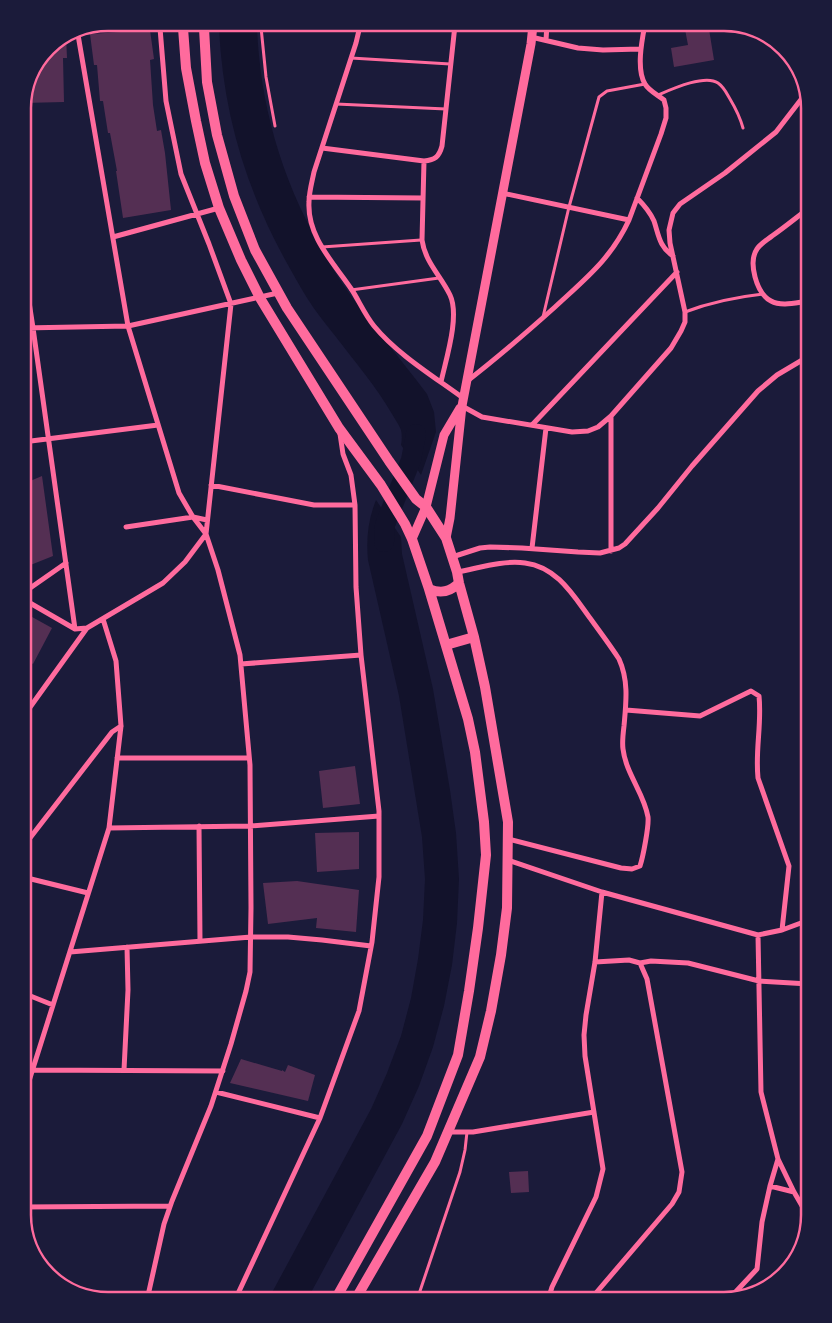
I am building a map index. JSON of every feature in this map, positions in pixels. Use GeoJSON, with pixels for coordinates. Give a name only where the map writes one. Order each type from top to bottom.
{"type":"FeatureCollection","features":[{"type":"Feature","properties":{"kind":"main road"},"geometry":{"type":"LineString","coordinates":[[183,31],[186,68],[205,163],[219,208],[240,260],[260,298],[339,428],[381,485],[405,524],[429,589],[468,719],[475,752],[486,855],[468,1000],[458,1055],[427,1136],[339,1292]]}},
{"type":"Feature","properties":{"kind":"main road"},"geometry":{"type":"LineString","coordinates":[[204,31],[207,82],[217,136],[234,196],[256,250],[287,308],[389,461],[416,499],[426,507],[446,538],[474,637],[485,687],[508,822],[507,908],[502,955],[480,1057],[435,1162],[360,1292]]}},
{"type":"Feature","properties":{"kind":"main road"},"geometry":{"type":"LineString","coordinates":[[446,538],[450,518],[462,402],[532,31]]}},
{"type":"Feature","properties":{"kind":"main road"},"geometry":{"type":"LineString","coordinates":[[412,539],[426,507],[444,435],[462,402]]}},
{"type":"Feature","properties":{"kind":"main road"},"geometry":{"type":"LineString","coordinates":[[429,589],[436,592],[453,589],[458,578]]}},
{"type":"Feature","properties":{"kind":"main road"},"geometry":{"type":"LineString","coordinates":[[446,645],[474,637]]}},
{"type":"Feature","properties":{"kind":"street"},"geometry":{"type":"LineString","coordinates":[[31,706],[87,628],[163,583],[185,562],[206,534],[231,304],[181,174],[166,101],[160,31]]}},
{"type":"Feature","properties":{"kind":"street"},"geometry":{"type":"LineString","coordinates":[[359,31],[314,172],[309,197],[311,225],[322,247],[352,290],[372,324],[388,342],[441,382],[462,402],[482,417],[546,428],[572,432],[588,431],[598,427],[611,416],[671,348],[685,322],[685,312],[668,230],[673,213],[680,204],[725,173],[776,132],[800,101]]}},
{"type":"Feature","properties":{"kind":"street"},"geometry":{"type":"LineString","coordinates":[[322,148],[424,161],[436,158],[442,146],[454,31]]}},
{"type":"Feature","properties":{"kind":"street"},"geometry":{"type":"LineString","coordinates":[[546,40],[547,31]]}},
{"type":"Feature","properties":{"kind":"street"},"geometry":{"type":"LineString","coordinates":[[466,382],[496,359],[601,265],[623,234],[666,118],[664,100],[650,90],[645,84],[642,74],[640,49],[644,31]]}},
{"type":"Feature","properties":{"kind":"street"},"geometry":{"type":"LineString","coordinates":[[78,37],[128,326],[179,494],[193,518],[206,534],[228,603],[240,655],[249,758],[250,972],[216,1092],[164,1224],[149,1292]]}},
{"type":"Feature","properties":{"kind":"street"},"geometry":{"type":"LineString","coordinates":[[531,37],[578,48],[603,50],[640,49]]}},
{"type":"Feature","properties":{"kind":"street"},"geometry":{"type":"LineString","coordinates":[[424,161],[423,250],[432,268],[450,295],[454,314],[452,333],[441,382]]}},
{"type":"Feature","properties":{"kind":"street"},"geometry":{"type":"LineString","coordinates":[[502,193],[629,220]]}},
{"type":"Feature","properties":{"kind":"street"},"geometry":{"type":"LineString","coordinates":[[309,197],[423,198]]}},
{"type":"Feature","properties":{"kind":"street"},"geometry":{"type":"LineString","coordinates":[[637,198],[653,220],[666,251],[673,256]]}},
{"type":"Feature","properties":{"kind":"street"},"geometry":{"type":"LineString","coordinates":[[112,237],[219,208]]}},
{"type":"Feature","properties":{"kind":"street"},"geometry":{"type":"LineString","coordinates":[[801,215],[758,247],[753,257],[753,269],[763,294],[771,301],[783,304],[801,302]]}},
{"type":"Feature","properties":{"kind":"street"},"geometry":{"type":"LineString","coordinates":[[532,425],[677,272]]}},
{"type":"Feature","properties":{"kind":"street"},"geometry":{"type":"LineString","coordinates":[[33,328],[128,326],[279,293]]}},
{"type":"Feature","properties":{"kind":"street"},"geometry":{"type":"LineString","coordinates":[[31,315],[75,629]]}},
{"type":"Feature","properties":{"kind":"street"},"geometry":{"type":"LineString","coordinates":[[452,557],[480,548],[490,547],[600,553],[619,548],[626,544],[658,508],[758,391],[777,375],[801,361]]}},
{"type":"Feature","properties":{"kind":"street"},"geometry":{"type":"LineString","coordinates":[[611,416],[611,551]]}},
{"type":"Feature","properties":{"kind":"street"},"geometry":{"type":"LineString","coordinates":[[31,441],[158,425]]}},
{"type":"Feature","properties":{"kind":"street"},"geometry":{"type":"LineString","coordinates":[[239,1292],[320,1118],[359,1011],[371,946],[379,877],[379,816],[361,655],[356,587],[355,505],[351,475],[343,454],[339,428]]}},
{"type":"Feature","properties":{"kind":"street"},"geometry":{"type":"LineString","coordinates":[[532,548],[546,428]]}},
{"type":"Feature","properties":{"kind":"street"},"geometry":{"type":"LineString","coordinates":[[211,484],[314,505],[355,505]]}},
{"type":"Feature","properties":{"kind":"street"},"geometry":{"type":"LineString","coordinates":[[126,527],[193,518],[208,520]]}},
{"type":"Feature","properties":{"kind":"street"},"geometry":{"type":"LineString","coordinates":[[458,578],[510,562],[539,566],[550,572],[568,588],[619,659],[624,669],[627,695],[622,747],[625,763],[641,797],[648,818],[640,866],[632,869],[622,868],[508,839]]}},
{"type":"Feature","properties":{"kind":"street"},"geometry":{"type":"LineString","coordinates":[[31,587],[66,563]]}},
{"type":"Feature","properties":{"kind":"street"},"geometry":{"type":"LineString","coordinates":[[31,604],[75,629],[87,628]]}},
{"type":"Feature","properties":{"kind":"street"},"geometry":{"type":"LineString","coordinates":[[31,1073],[109,828],[121,726],[116,661],[102,619]]}},
{"type":"Feature","properties":{"kind":"street"},"geometry":{"type":"LineString","coordinates":[[241,664],[361,655]]}},
{"type":"Feature","properties":{"kind":"street"},"geometry":{"type":"LineString","coordinates":[[626,710],[700,716],[751,692],[759,696],[761,711],[756,764],[758,778],[788,866],[782,930]]}},
{"type":"Feature","properties":{"kind":"street"},"geometry":{"type":"LineString","coordinates":[[31,836],[112,732],[121,726]]}},
{"type":"Feature","properties":{"kind":"street"},"geometry":{"type":"LineString","coordinates":[[117,758],[249,758]]}},
{"type":"Feature","properties":{"kind":"street"},"geometry":{"type":"LineString","coordinates":[[109,828],[250,826],[379,816]]}},
{"type":"Feature","properties":{"kind":"street"},"geometry":{"type":"LineString","coordinates":[[199,826],[200,941]]}},
{"type":"Feature","properties":{"kind":"street"},"geometry":{"type":"LineString","coordinates":[[508,860],[602,892],[758,935],[782,930],[801,923]]}},
{"type":"Feature","properties":{"kind":"street"},"geometry":{"type":"LineString","coordinates":[[31,879],[88,894]]}},
{"type":"Feature","properties":{"kind":"street"},"geometry":{"type":"LineString","coordinates":[[551,1292],[596,1197],[603,1169],[584,1034],[595,962],[602,892]]}},
{"type":"Feature","properties":{"kind":"street"},"geometry":{"type":"LineString","coordinates":[[758,935],[760,1092],[778,1159],[801,1204]]}},
{"type":"Feature","properties":{"kind":"street"},"geometry":{"type":"LineString","coordinates":[[70,952],[251,937],[305,938],[371,946]]}},
{"type":"Feature","properties":{"kind":"street"},"geometry":{"type":"LineString","coordinates":[[124,1070],[128,990],[127,947]]}},
{"type":"Feature","properties":{"kind":"street"},"geometry":{"type":"LineString","coordinates":[[595,962],[629,960],[640,963],[651,961],[688,963],[759,981],[801,983]]}},
{"type":"Feature","properties":{"kind":"street"},"geometry":{"type":"LineString","coordinates":[[597,1292],[672,1204],[679,1192],[682,1172],[647,980],[640,963]]}},
{"type":"Feature","properties":{"kind":"street"},"geometry":{"type":"LineString","coordinates":[[31,996],[53,1005]]}},
{"type":"Feature","properties":{"kind":"street"},"geometry":{"type":"LineString","coordinates":[[32,1070],[223,1071]]}},
{"type":"Feature","properties":{"kind":"street"},"geometry":{"type":"LineString","coordinates":[[216,1092],[320,1118]]}},
{"type":"Feature","properties":{"kind":"street"},"geometry":{"type":"LineString","coordinates":[[448,1132],[486,1130],[594,1112]]}},
{"type":"Feature","properties":{"kind":"street"},"geometry":{"type":"LineString","coordinates":[[737,1290],[757,1269],[762,1222],[778,1159]]}},
{"type":"Feature","properties":{"kind":"street"},"geometry":{"type":"LineString","coordinates":[[770,1186],[794,1192]]}},
{"type":"Feature","properties":{"kind":"street"},"geometry":{"type":"LineString","coordinates":[[31,1206],[170,1206]]}},
{"type":"Feature","properties":{"kind":"lane"},"geometry":{"type":"LineString","coordinates":[[262,31],[266,77],[275,126]]}},
{"type":"Feature","properties":{"kind":"lane"},"geometry":{"type":"LineString","coordinates":[[351,58],[451,64]]}},
{"type":"Feature","properties":{"kind":"lane"},"geometry":{"type":"LineString","coordinates":[[658,94],[692,82],[707,80],[718,82],[740,115],[743,128]]}},
{"type":"Feature","properties":{"kind":"lane"},"geometry":{"type":"LineString","coordinates":[[543,318],[569,207],[599,97],[607,91],[645,84]]}},
{"type":"Feature","properties":{"kind":"lane"},"geometry":{"type":"LineString","coordinates":[[336,104],[446,109]]}},
{"type":"Feature","properties":{"kind":"lane"},"geometry":{"type":"LineString","coordinates":[[322,247],[422,240]]}},
{"type":"Feature","properties":{"kind":"lane"},"geometry":{"type":"LineString","coordinates":[[352,290],[439,278]]}},
{"type":"Feature","properties":{"kind":"lane"},"geometry":{"type":"LineString","coordinates":[[685,312],[718,301],[763,294]]}},
{"type":"Feature","properties":{"kind":"lane"},"geometry":{"type":"LineString","coordinates":[[420,1292],[460,1172],[467,1132]]}},
{"type":"Feature","properties":{"kind":"shaded area"},"geometry":{"type":"Polygon","coordinates":[[[219,31],[257,31],[259,56],[268,112],[283,166],[306,219],[340,281],[427,394],[434,412],[436,432],[421,475],[401,445],[401,430],[386,404],[316,311],[273,237],[260,208],[239,150],[221,60],[219,31]]]}},
{"type":"Feature","properties":{"kind":"shaded area"},"geometry":{"type":"Polygon","coordinates":[[[376,500],[401,537],[402,554],[433,689],[456,833],[459,879],[457,923],[452,965],[433,1047],[419,1086],[402,1124],[311,1292],[272,1292],[371,1109],[387,1073],[401,1036],[411,998],[423,920],[425,879],[422,837],[399,696],[368,560],[368,530],[376,500]]]}},
{"type":"Feature","properties":{"kind":"building"},"geometry":{"type":"Polygon","coordinates":[[[150,31],[154,59],[150,60],[153,105],[157,131],[161,130],[165,153],[171,210],[123,218],[117,171],[103,101],[100,101],[97,65],[94,65],[90,34],[150,31]]]}},
{"type":"Feature","properties":{"kind":"building"},"geometry":{"type":"Polygon","coordinates":[[[685,31],[709,31],[714,60],[674,67],[671,48],[688,45],[685,31]]]}},
{"type":"Feature","properties":{"kind":"building"},"geometry":{"type":"Polygon","coordinates":[[[66,43],[67,58],[63,58],[64,102],[31,103],[37,79],[44,65],[66,43]]]}},
{"type":"Feature","properties":{"kind":"building"},"geometry":{"type":"Polygon","coordinates":[[[42,476],[53,556],[31,565],[31,481],[42,476]]]}},
{"type":"Feature","properties":{"kind":"building"},"geometry":{"type":"Polygon","coordinates":[[[31,616],[52,628],[33,664],[31,663],[31,616]]]}},
{"type":"Feature","properties":{"kind":"building"},"geometry":{"type":"Polygon","coordinates":[[[355,766],[360,804],[323,808],[319,771],[355,766]]]}},
{"type":"Feature","properties":{"kind":"building"},"geometry":{"type":"Polygon","coordinates":[[[359,832],[359,869],[317,872],[315,833],[359,832]]]}},
{"type":"Feature","properties":{"kind":"building"},"geometry":{"type":"Polygon","coordinates":[[[297,881],[359,890],[356,932],[316,928],[317,918],[268,924],[263,883],[297,881]]]}},
{"type":"Feature","properties":{"kind":"building"},"geometry":{"type":"Polygon","coordinates":[[[241,1059],[285,1072],[288,1065],[315,1075],[308,1101],[230,1083],[241,1059]]]}},
{"type":"Feature","properties":{"kind":"building"},"geometry":{"type":"Polygon","coordinates":[[[528,1171],[529,1192],[511,1193],[509,1172],[528,1171]]]}},
{"type":"Feature","properties":{"kind":"waterway"},"geometry":{"type":"LineString","coordinates":[[384,542],[385,525],[411,460],[416,434]]}}]}
